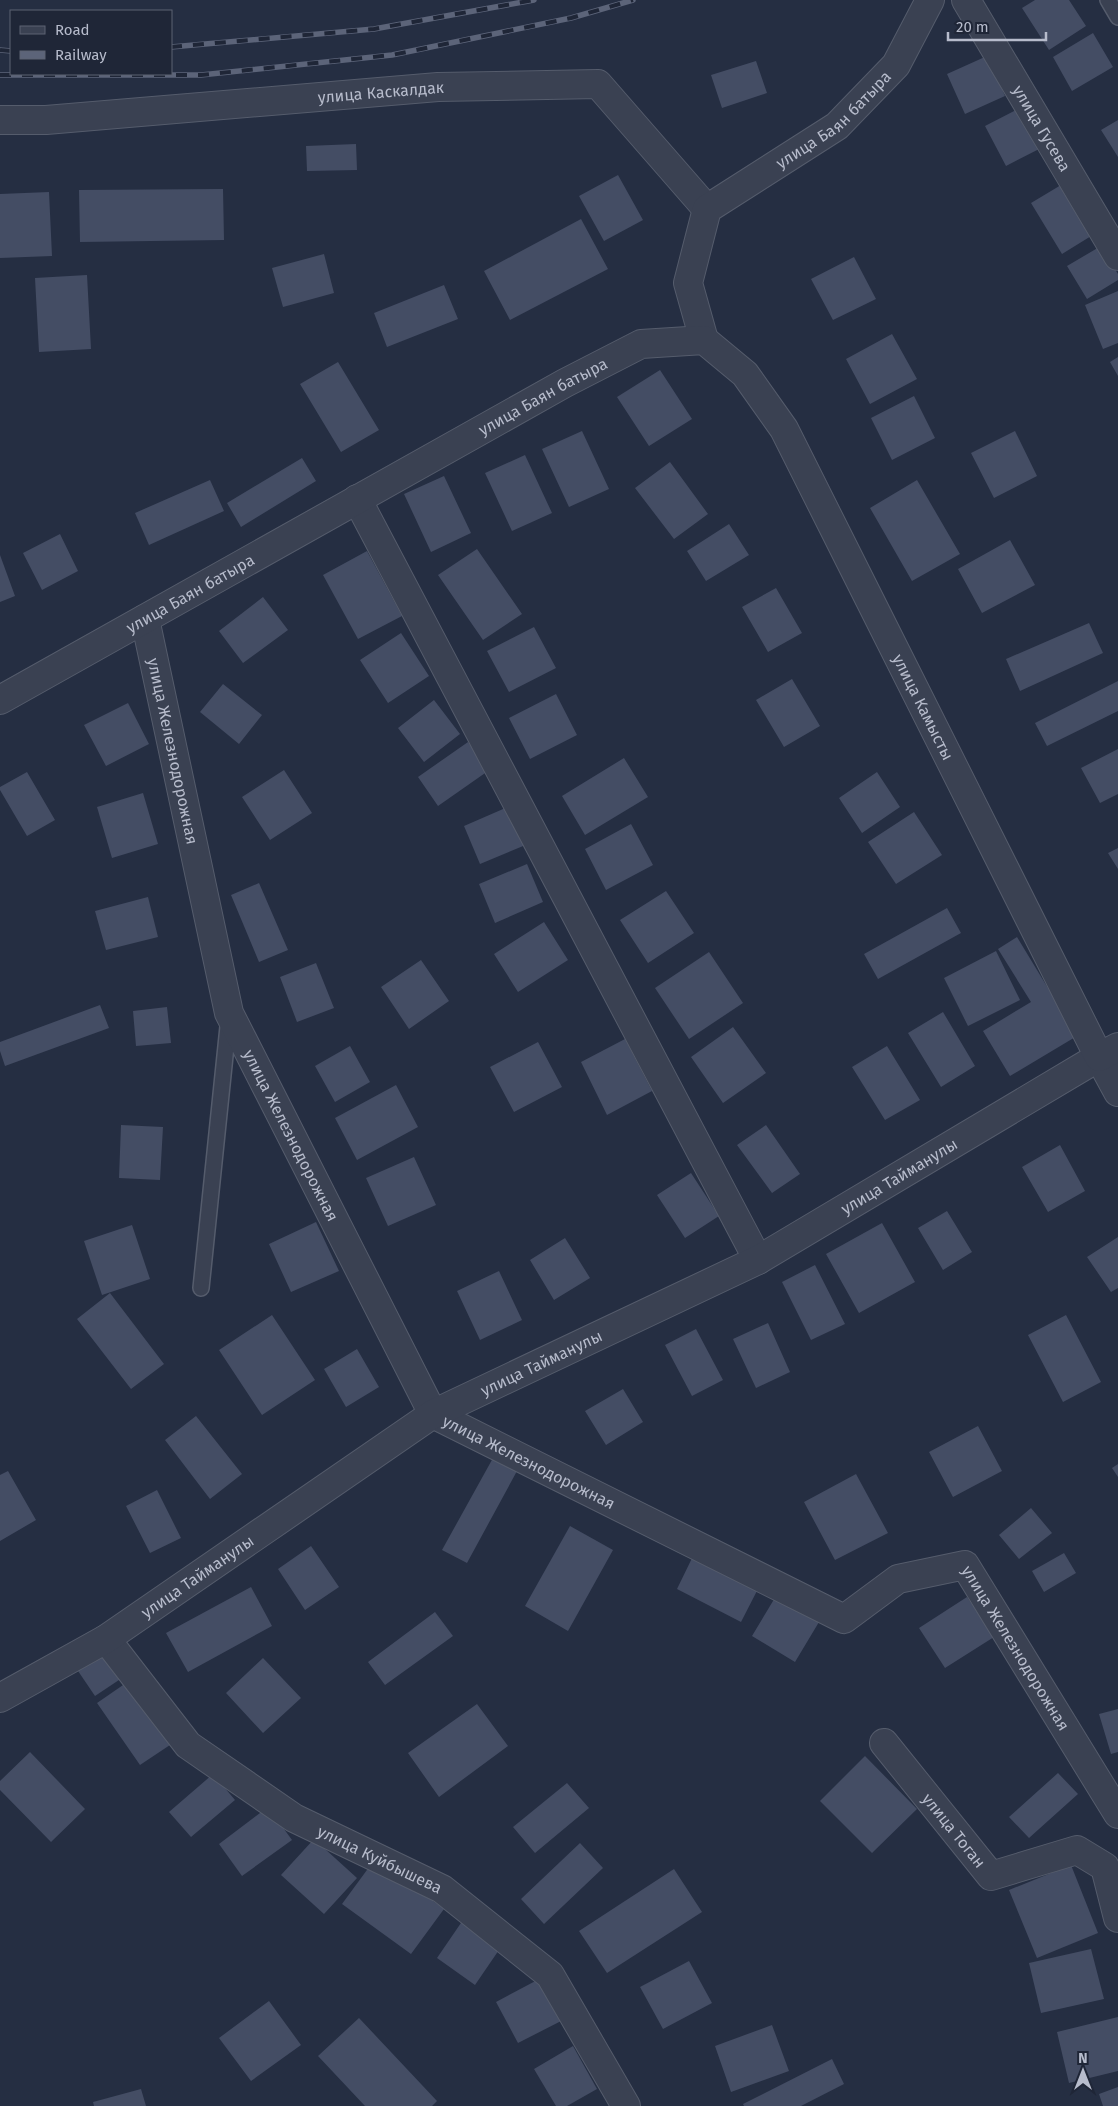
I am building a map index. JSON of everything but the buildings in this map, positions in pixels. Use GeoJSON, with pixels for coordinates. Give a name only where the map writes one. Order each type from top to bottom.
{"type":"FeatureCollection","features":[{"type":"Feature","properties":{"kind":"street","name":"улица Баян батыра"},"geometry":{"type":"LineString","coordinates":[[706,209],[837,126],[896,65],[930,0]]}},
{"type":"Feature","properties":{"kind":"street","name":"улица Гусева"},"geometry":{"type":"LineString","coordinates":[[966,0],[1118,256]]}},
{"type":"Feature","properties":{"kind":"street","name":"улица Каскалдак"},"geometry":{"type":"LineString","coordinates":[[0,120],[46,120],[438,87],[598,84],[706,209]]}},
{"type":"Feature","properties":{"kind":"street"},"geometry":{"type":"LineString","coordinates":[[704,340],[688,283],[706,209]]}},
{"type":"Feature","properties":{"kind":"street","name":"улица Баян батыра"},"geometry":{"type":"LineString","coordinates":[[0,700],[565,383],[641,344],[704,340]]}},
{"type":"Feature","properties":{"kind":"street","name":"улица Камысты"},"geometry":{"type":"LineString","coordinates":[[704,340],[745,374],[784,429],[1109,1052],[1118,1092]]}},
{"type":"Feature","properties":{"kind":"street"},"geometry":{"type":"LineString","coordinates":[[357,499],[758,1260]]}},
{"type":"Feature","properties":{"kind":"street","name":"улица Железнодорожная"},"geometry":{"type":"LineString","coordinates":[[145,619],[229,1013],[433,1414],[844,1619],[898,1579],[965,1565],[1118,1814]]}},
{"type":"Feature","properties":{"kind":"street","name":"улица Тайманулы"},"geometry":{"type":"LineString","coordinates":[[0,1698],[106,1639],[433,1414],[758,1260],[1109,1052]]}},
{"type":"Feature","properties":{"kind":"street","name":"улица Куйбышева"},"geometry":{"type":"LineString","coordinates":[[106,1639],[188,1745],[294,1818],[442,1889],[550,1975],[626,2106]]}},
{"type":"Feature","properties":{"kind":"street","name":"улица Тоган"},"geometry":{"type":"LineString","coordinates":[[884,1743],[991,1876],[1077,1850],[1105,1868],[1118,1918]]}},
{"type":"Feature","properties":{"kind":"lane"},"geometry":{"type":"LineString","coordinates":[[1108,0],[1118,17]]}},
{"type":"Feature","properties":{"kind":"lane"},"geometry":{"type":"LineString","coordinates":[[201,1288],[229,1013]]}},
{"type":"Feature","properties":{"kind":"railway"},"geometry":{"type":"LineString","coordinates":[[172,47],[374,29],[534,0]]}},
{"type":"Feature","properties":{"kind":"railway"},"geometry":{"type":"LineString","coordinates":[[0,75],[201,75],[392,55],[571,18],[633,0]]}},
{"type":"Feature","properties":{"kind":"railway"},"geometry":{"type":"LineString","coordinates":[[0,50],[10,51]]}}]}
